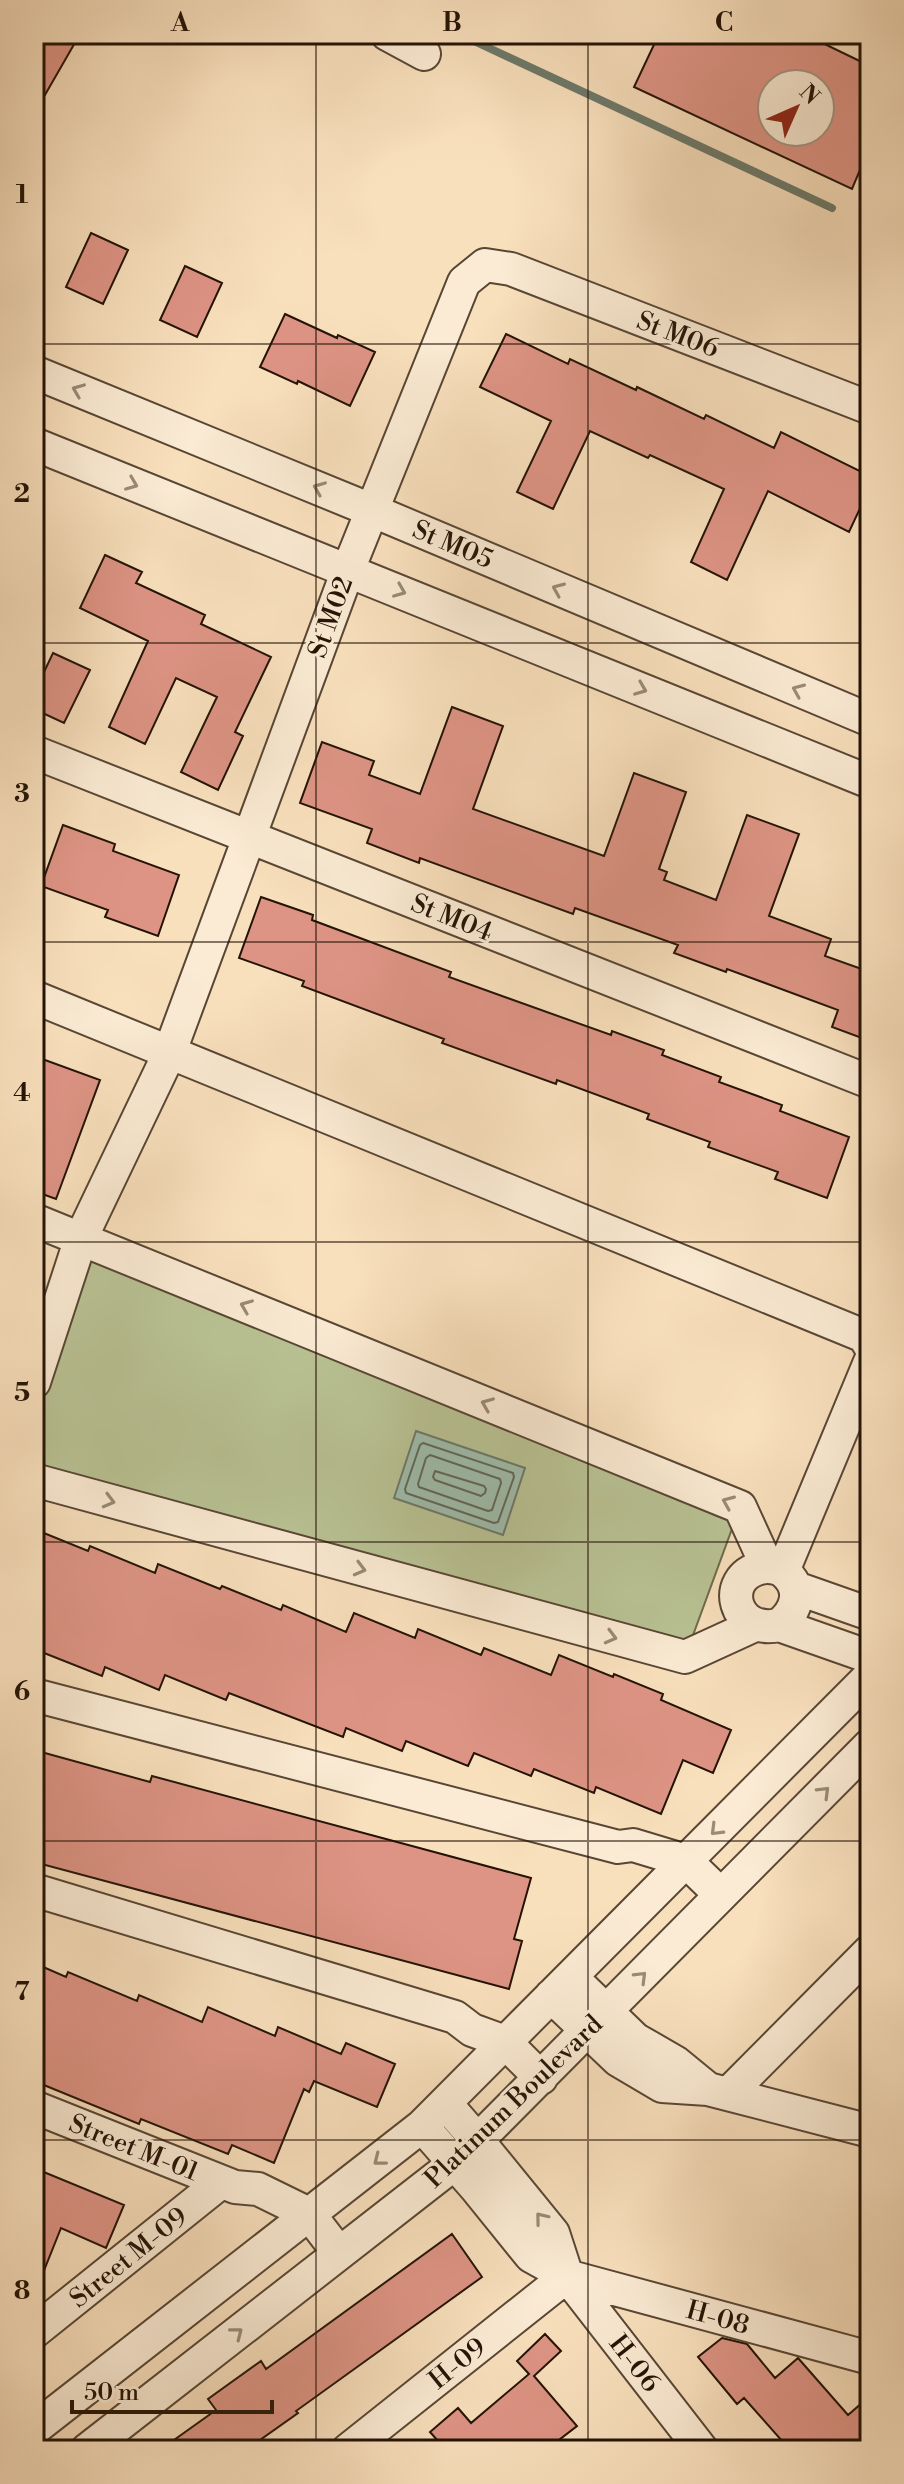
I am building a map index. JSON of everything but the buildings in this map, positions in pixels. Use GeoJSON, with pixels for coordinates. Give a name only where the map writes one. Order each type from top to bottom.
{"type":"FeatureCollection","features":[{"type":"Feature","properties":{"kind":"street"},"geometry":{"type":"LineString","coordinates":[[387,34],[424,54]]}},
{"type":"Feature","properties":{"kind":"street","name":"St M06"},"geometry":{"type":"LineString","coordinates":[[485,265],[511,269],[870,408]]}},
{"type":"Feature","properties":{"kind":"street","name":"St M02"},"geometry":{"type":"LineString","coordinates":[[34,1382],[81,1238],[169,1054],[371,510],[464,282],[485,265]]}},
{"type":"Feature","properties":{"kind":"street","name":"St M05"},"geometry":{"type":"LineString","coordinates":[[34,372],[870,720]]}},
{"type":"Feature","properties":{"kind":"street"},"geometry":{"type":"LineString","coordinates":[[34,444],[870,782]]}},
{"type":"Feature","properties":{"kind":"street","name":"St M04"},"geometry":{"type":"LineString","coordinates":[[34,752],[870,1082]]}},
{"type":"Feature","properties":{"kind":"street"},"geometry":{"type":"LineString","coordinates":[[34,997],[864,1336],[870,1346]]}},
{"type":"Feature","properties":{"kind":"street"},"geometry":{"type":"LineString","coordinates":[[34,1220],[740,1507],[797,1602],[791,1616],[685,1657],[34,1480]]}},
{"type":"Feature","properties":{"kind":"street"},"geometry":{"type":"LineString","coordinates":[[782,1575],[870,1362]]}},
{"type":"Feature","properties":{"kind":"street"},"geometry":{"type":"LineString","coordinates":[[870,1614],[782,1575],[751,1570],[739,1582],[736,1598],[742,1614],[767,1625],[870,1657]]}},
{"type":"Feature","properties":{"kind":"street","name":"Platinum Boulevard"},"geometry":{"type":"LineString","coordinates":[[34,2429],[422,2126],[870,1676]]}},
{"type":"Feature","properties":{"kind":"street"},"geometry":{"type":"LineString","coordinates":[[34,1695],[618,1847],[628,1857],[681,1866],[716,1901]]}},
{"type":"Feature","properties":{"kind":"street","name":"Platinum Boulevard"},"geometry":{"type":"LineString","coordinates":[[87,2450],[454,2164],[870,1745]]}},
{"type":"Feature","properties":{"kind":"street"},"geometry":{"type":"LineString","coordinates":[[34,1890],[455,2017],[482,2014],[513,2035],[548,2071]]}},
{"type":"Feature","properties":{"kind":"street"},"geometry":{"type":"LineString","coordinates":[[718,2092],[870,1951]]}},
{"type":"Feature","properties":{"kind":"street"},"geometry":{"type":"LineString","coordinates":[[561,1986],[597,2022],[675,2062],[718,2092],[870,2131]]}},
{"type":"Feature","properties":{"kind":"street"},"geometry":{"type":"LineString","coordinates":[[445,2103],[553,2233],[567,2276]]}},
{"type":"Feature","properties":{"kind":"street","name":"Street M-01"},"geometry":{"type":"LineString","coordinates":[[34,2107],[228,2185],[258,2189],[302,2219]]}},
{"type":"Feature","properties":{"kind":"street"},"geometry":{"type":"LineString","coordinates":[[422,2126],[531,2256],[567,2276]]}},
{"type":"Feature","properties":{"kind":"street","name":"Street M-09"},"geometry":{"type":"LineString","coordinates":[[37,2326],[228,2185]]}},
{"type":"Feature","properties":{"kind":"street"},"geometry":{"type":"LineString","coordinates":[[302,2219],[332,2259]]}},
{"type":"Feature","properties":{"kind":"street","name":"H-08"},"geometry":{"type":"LineString","coordinates":[[567,2276],[870,2358]]}},
{"type":"Feature","properties":{"kind":"street","name":"H-09"},"geometry":{"type":"LineString","coordinates":[[348,2450],[567,2276]]}},
{"type":"Feature","properties":{"kind":"street","name":"H-06"},"geometry":{"type":"LineString","coordinates":[[567,2276],[702,2450]]}},
{"type":"Feature","properties":{"kind":"green space"},"geometry":{"type":"Polygon","coordinates":[[[81,1238],[740,1507],[685,1657],[34,1480],[34,1382],[81,1238]]]}},
{"type":"Feature","properties":{"kind":"water"},"geometry":{"type":"Polygon","coordinates":[[[416,1431],[525,1468],[503,1535],[394,1498],[416,1431]]]}},
{"type":"Feature","properties":{"kind":"waterway"},"geometry":{"type":"LineString","coordinates":[[459,34],[832,208]]}}]}
